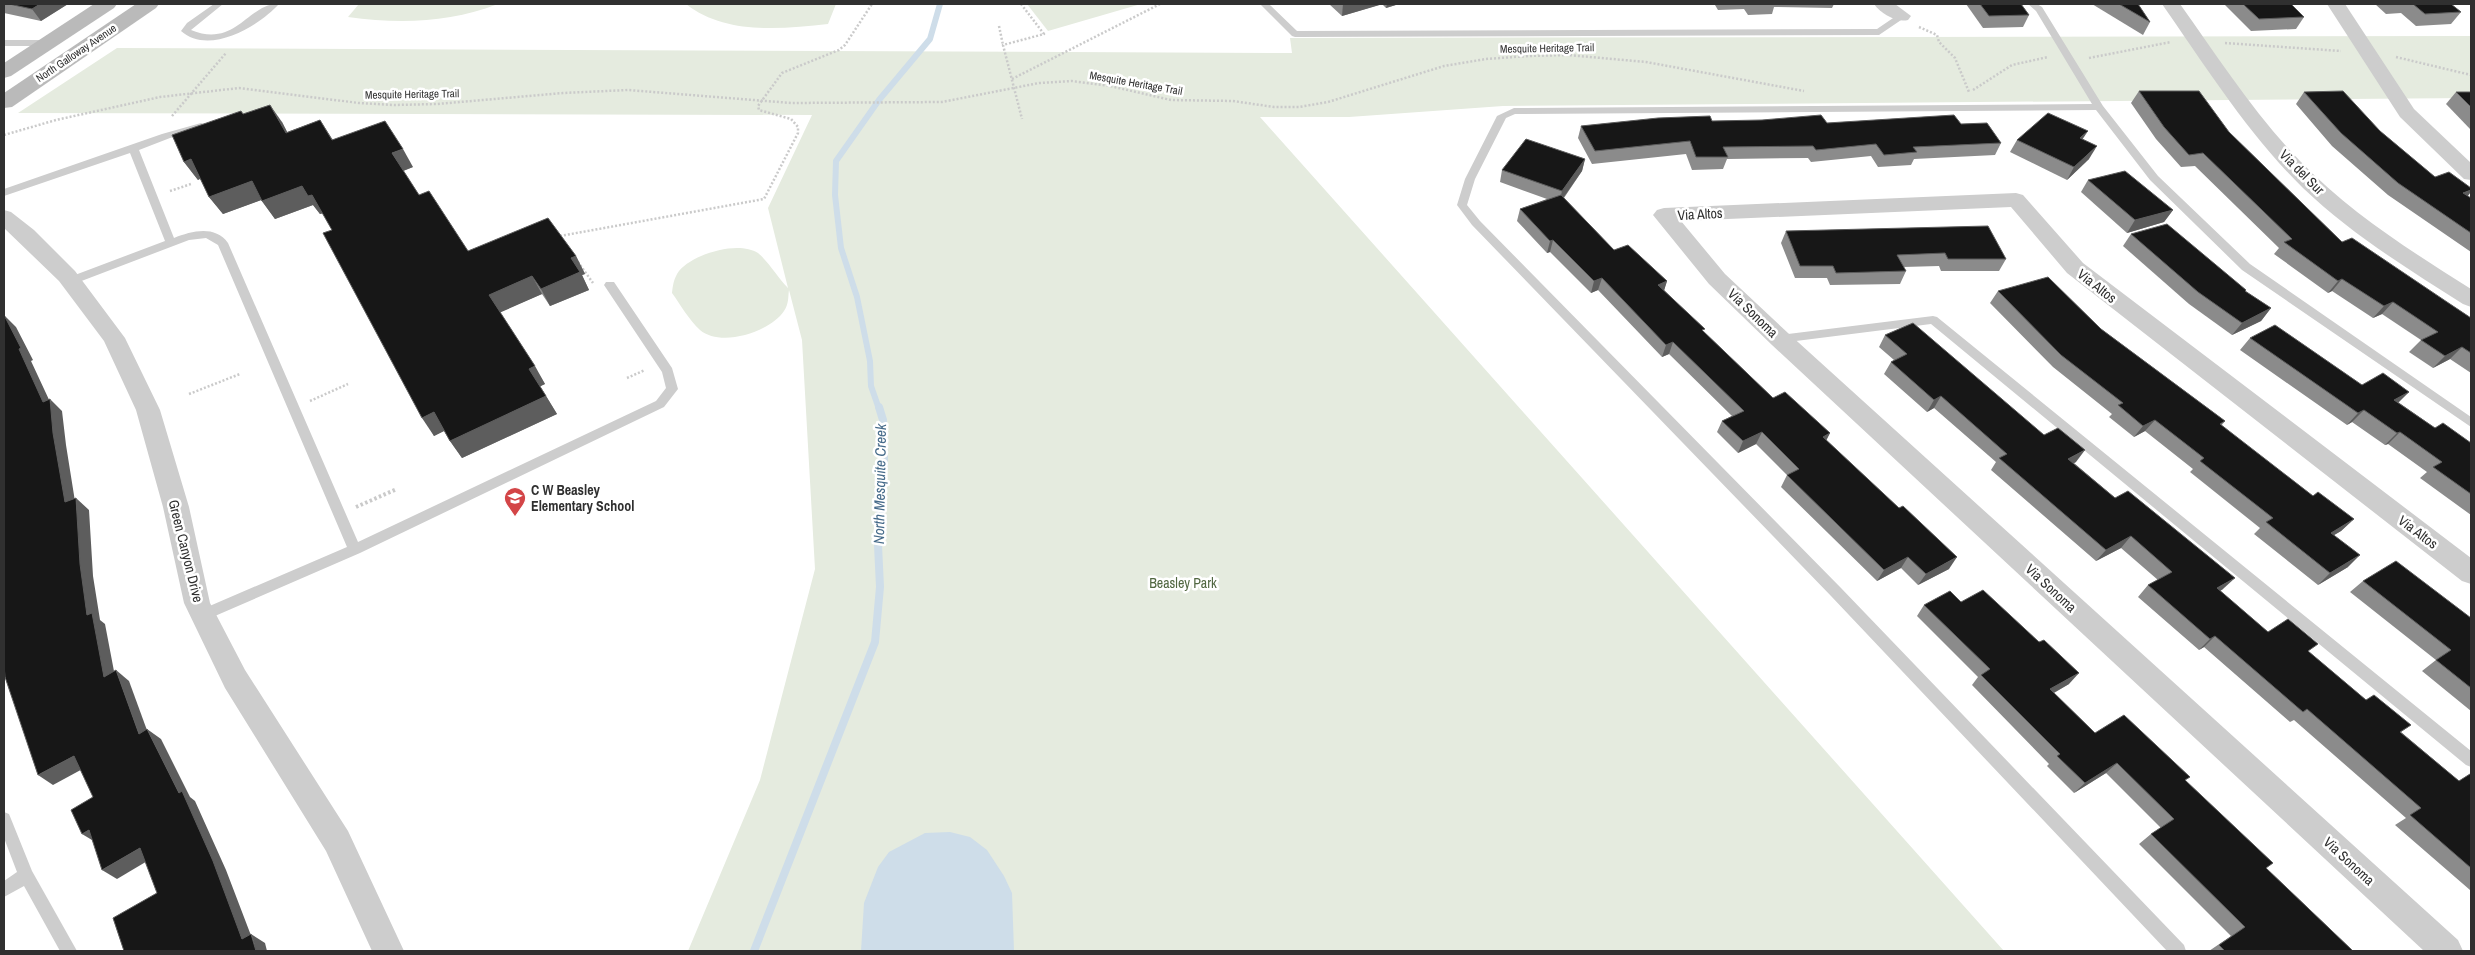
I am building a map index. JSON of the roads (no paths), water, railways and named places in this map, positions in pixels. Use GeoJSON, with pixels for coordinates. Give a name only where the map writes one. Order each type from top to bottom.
{"type":"FeatureCollection","features":[{"type":"Feature","properties":{"kind":"main road","name":"North Galloway Avenue"},"geometry":{"type":"LineString","coordinates":[[4,72],[107,4]]}},
{"type":"Feature","properties":{"kind":"main road","name":"North Galloway Avenue"},"geometry":{"type":"LineString","coordinates":[[4,102],[149,4]]}},
{"type":"Feature","properties":{"kind":"street"},"geometry":{"type":"LineString","coordinates":[[1883,4],[1902,16]]}},
{"type":"Feature","properties":{"kind":"street","name":"Via del Sur"},"geometry":{"type":"LineString","coordinates":[[2171,4],[2265,134],[2293,166],[2346,214],[2471,299]]}},
{"type":"Feature","properties":{"kind":"street"},"geometry":{"type":"LineString","coordinates":[[2336,4],[2407,113],[2471,174]]}},
{"type":"Feature","properties":{"kind":"street","name":"Via Altos"},"geometry":{"type":"LineString","coordinates":[[1664,215],[2016,200],[2074,268],[2471,572]]}},
{"type":"Feature","properties":{"kind":"street","name":"Via Sonoma"},"geometry":{"type":"LineString","coordinates":[[1664,215],[1717,278],[1780,339],[2448,951]]}},
{"type":"Feature","properties":{"kind":"street","name":"Green Canyon Drive"},"geometry":{"type":"LineString","coordinates":[[4,216],[26,235],[71,281],[114,338],[148,410],[176,507],[196,603],[235,679],[337,841],[388,951]]}},
{"type":"Feature","properties":{"kind":"lane"},"geometry":{"type":"LineString","coordinates":[[219,4],[190,25],[186,31],[212,38],[222,37],[237,31],[275,4]]}},
{"type":"Feature","properties":{"kind":"lane"},"geometry":{"type":"LineString","coordinates":[[1264,4],[1295,34],[1880,32],[1902,16]]}},
{"type":"Feature","properties":{"kind":"lane"},"geometry":{"type":"LineString","coordinates":[[2032,4],[2038,8],[2099,107],[2154,178],[2246,267],[2471,423]]}},
{"type":"Feature","properties":{"kind":"lane"},"geometry":{"type":"LineString","coordinates":[[4,43],[46,43]]}},
{"type":"Feature","properties":{"kind":"lane"},"geometry":{"type":"LineString","coordinates":[[2099,107],[1514,110],[1502,116],[1470,179],[1462,205],[1476,223],[1843,599],[2178,951]]}},
{"type":"Feature","properties":{"kind":"lane"},"geometry":{"type":"LineString","coordinates":[[4,193],[166,136],[213,123]]}},
{"type":"Feature","properties":{"kind":"lane"},"geometry":{"type":"LineString","coordinates":[[133,149],[171,244]]}},
{"type":"Feature","properties":{"kind":"lane"},"geometry":{"type":"LineString","coordinates":[[71,281],[187,237],[207,234],[223,242],[355,549]]}},
{"type":"Feature","properties":{"kind":"lane"},"geometry":{"type":"LineString","coordinates":[[203,615],[355,549],[660,404],[672,389],[668,371],[610,285]]}},
{"type":"Feature","properties":{"kind":"lane"},"geometry":{"type":"LineString","coordinates":[[1780,339],[1933,320],[2471,760]]}},
{"type":"Feature","properties":{"kind":"lane"},"geometry":{"type":"LineString","coordinates":[[4,819],[26,875],[69,951]]}},
{"type":"Feature","properties":{"kind":"lane"},"geometry":{"type":"LineString","coordinates":[[4,890],[26,875]]}},
{"type":"Feature","properties":{"kind":"water"},"geometry":{"type":"Polygon","coordinates":[[[950,832],[970,837],[987,850],[1004,876],[1012,893],[1014,951],[861,951],[864,903],[878,867],[889,852],[925,833],[950,832]]]}},
{"type":"Feature","properties":{"kind":"waterway","name":"North Mesquite Creek"},"geometry":{"type":"LineString","coordinates":[[879,409],[871,386],[870,361],[857,297],[841,248],[835,195],[836,161],[879,100],[930,39],[940,4]]}},
{"type":"Feature","properties":{"kind":"waterway","name":"North Mesquite Creek"},"geometry":{"type":"LineString","coordinates":[[754,951],[875,642],[880,587],[878,545],[884,459],[883,420],[879,407]]}},
{"type":"Feature","properties":{"kind":"place","name":"C W Beasley Elementary School"},"geometry":{"type":"Point","coordinates":[515,517]}},
{"type":"Feature","properties":{"kind":"park label","name":"Beasley Park"},"geometry":{"type":"Point","coordinates":[1183,583]}}]}
